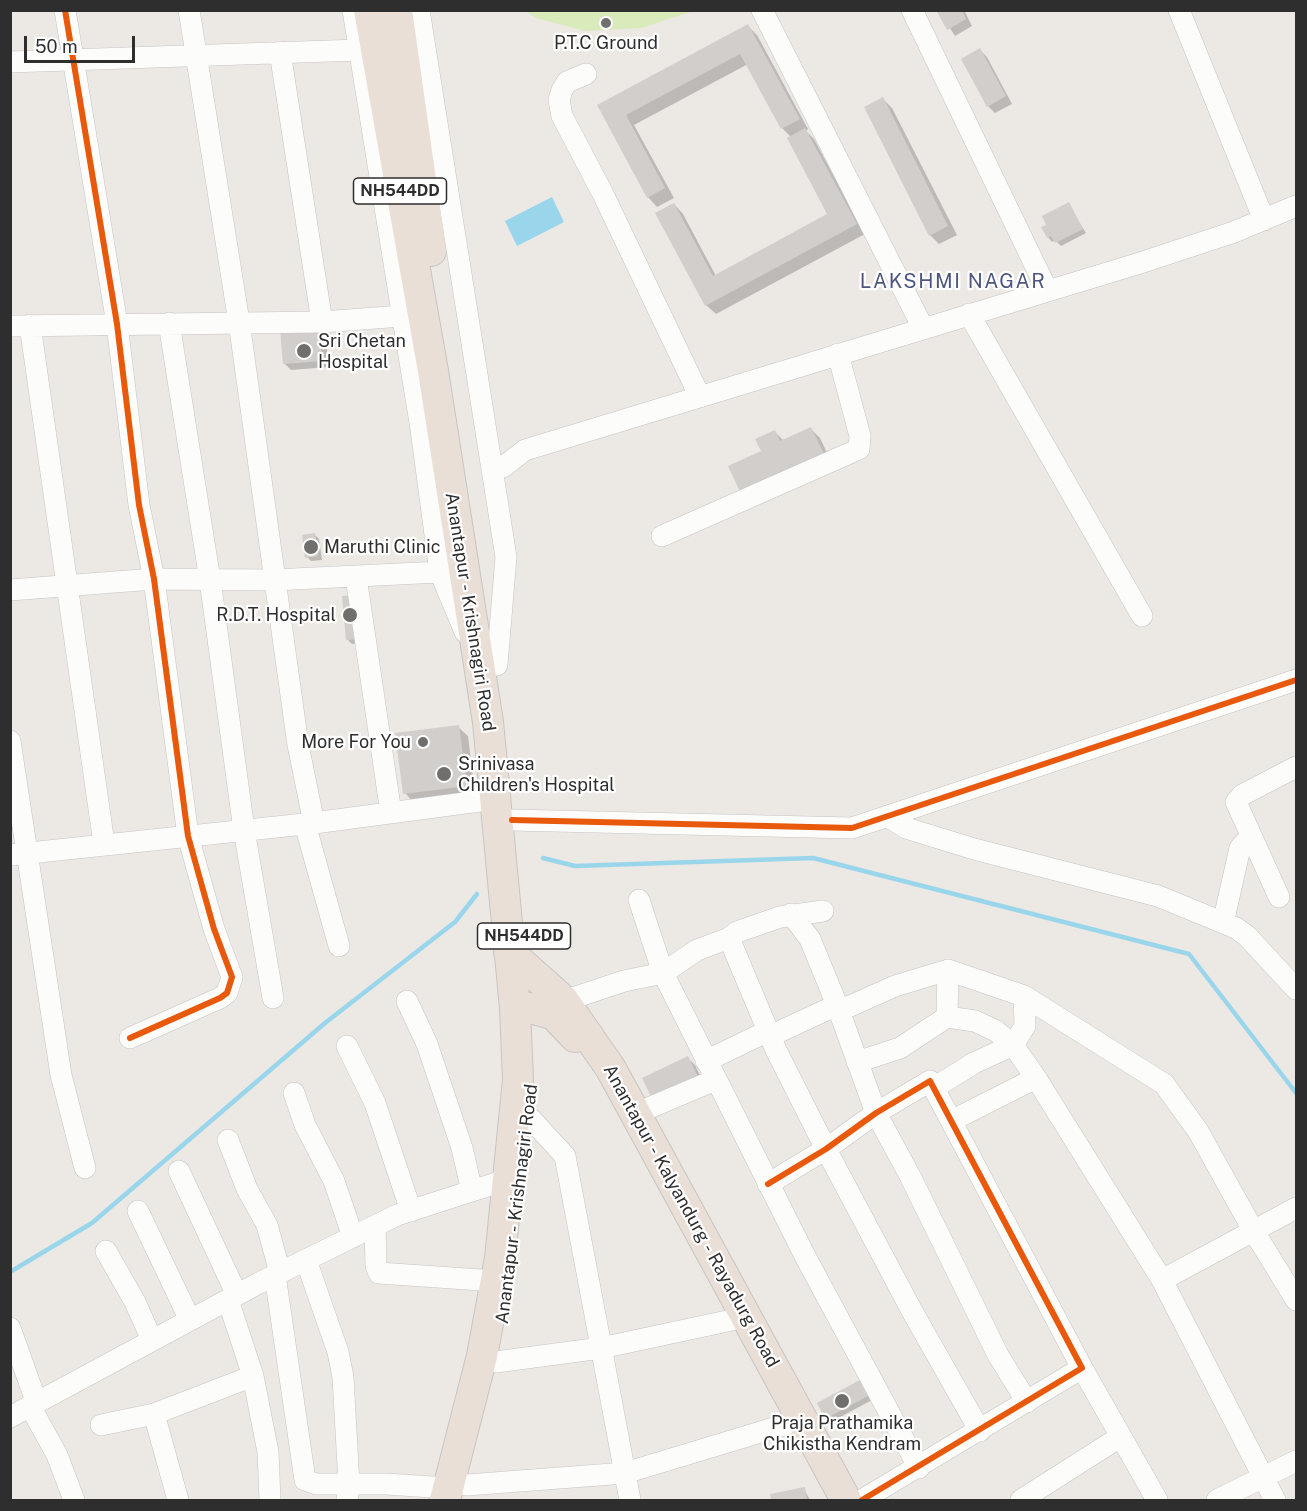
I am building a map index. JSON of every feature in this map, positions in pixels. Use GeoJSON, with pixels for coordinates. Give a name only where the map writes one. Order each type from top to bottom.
{"type":"FeatureCollection","features":[{"type":"Feature","properties":{"kind":"highway","name":"Anantapur - Krishnagiri Road"},"geometry":{"type":"LineString","coordinates":[[369,10],[440,370],[488,665],[507,737],[504,810],[523,1008],[533,1072],[531,1119],[510,1287],[496,1362],[455,1491]]}},
{"type":"Feature","properties":{"kind":"highway","name":"NH544DD"},"geometry":{"type":"LineString","coordinates":[[397,10],[440,370]]}},
{"type":"Feature","properties":{"kind":"highway","name":"Anantapur - Kalyandurg - Rayadurg Road"},"geometry":{"type":"LineString","coordinates":[[518,960],[564,1001],[585,1029],[637,1113],[846,1500]]}},
{"type":"Feature","properties":{"kind":"highway","name":"Anantapur - Krishnagiri Road"},"geometry":{"type":"LineString","coordinates":[[455,1491],[496,1281],[518,1080],[523,1008]]}},
{"type":"Feature","properties":{"kind":"highway","name":"Anantapur - Kalyandurg - Rayadurg Road"},"geometry":{"type":"LineString","coordinates":[[523,1008],[554,1015],[578,1041],[625,1118],[829,1500]]}},
{"type":"Feature","properties":{"kind":"street"},"geometry":{"type":"LineString","coordinates":[[65,10],[71,60],[117,324],[139,505],[154,579],[188,836],[214,929],[232,977],[227,993],[220,998],[130,1038]]}},
{"type":"Feature","properties":{"kind":"street"},"geometry":{"type":"LineString","coordinates":[[189,10],[238,321],[309,824],[339,946]]}},
{"type":"Feature","properties":{"kind":"street"},"geometry":{"type":"LineString","coordinates":[[353,10],[440,572],[488,665]]}},
{"type":"Feature","properties":{"kind":"street"},"geometry":{"type":"LineString","coordinates":[[419,10],[506,556],[488,665]]}},
{"type":"Feature","properties":{"kind":"street"},"geometry":{"type":"LineString","coordinates":[[762,10],[923,328]]}},
{"type":"Feature","properties":{"kind":"street"},"geometry":{"type":"LineString","coordinates":[[912,10],[1047,290]]}},
{"type":"Feature","properties":{"kind":"street"},"geometry":{"type":"LineString","coordinates":[[1179,10],[1264,220]]}},
{"type":"Feature","properties":{"kind":"street"},"geometry":{"type":"LineString","coordinates":[[10,62],[359,50]]}},
{"type":"Feature","properties":{"kind":"street"},"geometry":{"type":"LineString","coordinates":[[280,51],[322,322]]}},
{"type":"Feature","properties":{"kind":"street"},"geometry":{"type":"LineString","coordinates":[[586,74],[567,82],[562,90],[559,100],[561,116],[603,194],[700,397]]}},
{"type":"Feature","properties":{"kind":"street"},"geometry":{"type":"LineString","coordinates":[[492,469],[503,467],[525,450],[1234,232],[1296,206]]}},
{"type":"Feature","properties":{"kind":"street"},"geometry":{"type":"LineString","coordinates":[[969,314],[1142,616]]}},
{"type":"Feature","properties":{"kind":"street"},"geometry":{"type":"LineString","coordinates":[[104,844],[69,585],[20,326],[238,321],[322,322],[402,316]]}},
{"type":"Feature","properties":{"kind":"street"},"geometry":{"type":"LineString","coordinates":[[169,323],[210,580],[244,830],[273,998]]}},
{"type":"Feature","properties":{"kind":"street"},"geometry":{"type":"LineString","coordinates":[[662,536],[859,448],[860,436],[838,354]]}},
{"type":"Feature","properties":{"kind":"street"},"geometry":{"type":"LineString","coordinates":[[10,590],[154,579],[273,580],[440,572]]}},
{"type":"Feature","properties":{"kind":"street"},"geometry":{"type":"LineString","coordinates":[[356,577],[391,813]]}},
{"type":"Feature","properties":{"kind":"street"},"geometry":{"type":"LineString","coordinates":[[18,853],[309,824],[391,813],[504,810],[852,828],[1295,685]]}},
{"type":"Feature","properties":{"kind":"street"},"geometry":{"type":"LineString","coordinates":[[10,741],[18,853],[51,997],[61,1075],[85,1168]]}},
{"type":"Feature","properties":{"kind":"street"},"geometry":{"type":"LineString","coordinates":[[1279,897],[1237,806],[1239,797],[1296,767]]}},
{"type":"Feature","properties":{"kind":"street"},"geometry":{"type":"LineString","coordinates":[[887,816],[899,825],[923,834],[1158,896],[1223,923],[1247,936],[1295,985]]}},
{"type":"Feature","properties":{"kind":"street"},"geometry":{"type":"LineString","coordinates":[[1223,923],[1240,848],[1251,836]]}},
{"type":"Feature","properties":{"kind":"street"},"geometry":{"type":"LineString","coordinates":[[639,900],[663,973],[710,1070],[919,1468]]}},
{"type":"Feature","properties":{"kind":"street"},"geometry":{"type":"LineString","coordinates":[[564,1001],[624,981],[663,973],[697,950],[763,922],[791,914],[823,911]]}},
{"type":"Feature","properties":{"kind":"street"},"geometry":{"type":"LineString","coordinates":[[791,914],[810,939],[876,1113],[910,1176],[993,1345],[1028,1402]]}},
{"type":"Feature","properties":{"kind":"street"},"geometry":{"type":"LineString","coordinates":[[729,938],[769,1033],[826,1149],[912,1311],[980,1431]]}},
{"type":"Feature","properties":{"kind":"street"},"geometry":{"type":"LineString","coordinates":[[947,1017],[948,970]]}},
{"type":"Feature","properties":{"kind":"street"},"geometry":{"type":"LineString","coordinates":[[637,1113],[769,1033],[948,970],[1024,996],[1164,1084],[1198,1131],[1253,1230],[1296,1300]]}},
{"type":"Feature","properties":{"kind":"street"},"geometry":{"type":"LineString","coordinates":[[934,1088],[974,1062],[1013,1045],[1025,1026],[1024,996]]}},
{"type":"Feature","properties":{"kind":"street"},"geometry":{"type":"LineString","coordinates":[[407,1001],[427,1044],[462,1148],[472,1191]]}},
{"type":"Feature","properties":{"kind":"street"},"geometry":{"type":"LineString","coordinates":[[857,1062],[900,1048],[947,1017],[975,1020],[996,1031],[1013,1045],[1162,1280],[1261,1479],[1275,1500]]}},
{"type":"Feature","properties":{"kind":"street"},"geometry":{"type":"LineString","coordinates":[[347,1046],[375,1103],[411,1211]]}},
{"type":"Feature","properties":{"kind":"street"},"geometry":{"type":"LineString","coordinates":[[951,1121],[1036,1078]]}},
{"type":"Feature","properties":{"kind":"street"},"geometry":{"type":"LineString","coordinates":[[768,1184],[826,1149],[876,1113],[930,1081],[1082,1368],[1157,1500]]}},
{"type":"Feature","properties":{"kind":"street"},"geometry":{"type":"LineString","coordinates":[[294,1093],[305,1125],[333,1181],[353,1237]]}},
{"type":"Feature","properties":{"kind":"street"},"geometry":{"type":"LineString","coordinates":[[531,1119],[565,1156],[630,1500]]}},
{"type":"Feature","properties":{"kind":"street"},"geometry":{"type":"LineString","coordinates":[[228,1140],[247,1189],[267,1225],[277,1274],[304,1478],[311,1483],[348,1492],[455,1491],[625,1473],[788,1424]]}},
{"type":"Feature","properties":{"kind":"street"},"geometry":{"type":"LineString","coordinates":[[179,1171],[233,1297],[253,1376],[268,1452],[270,1500]]}},
{"type":"Feature","properties":{"kind":"street"},"geometry":{"type":"LineString","coordinates":[[10,1417],[233,1297],[375,1226],[411,1211],[508,1179]]}},
{"type":"Feature","properties":{"kind":"street"},"geometry":{"type":"LineString","coordinates":[[1162,1280],[1296,1208]]}},
{"type":"Feature","properties":{"kind":"street"},"geometry":{"type":"LineString","coordinates":[[138,1211],[190,1320]]}},
{"type":"Feature","properties":{"kind":"street"},"geometry":{"type":"LineString","coordinates":[[375,1226],[376,1266],[380,1273],[496,1281]]}},
{"type":"Feature","properties":{"kind":"street"},"geometry":{"type":"LineString","coordinates":[[106,1251],[135,1302],[152,1340]]}},
{"type":"Feature","properties":{"kind":"street"},"geometry":{"type":"LineString","coordinates":[[306,1260],[338,1352],[343,1377],[348,1492]]}},
{"type":"Feature","properties":{"kind":"street"},"geometry":{"type":"LineString","coordinates":[[496,1362],[601,1348],[732,1320]]}},
{"type":"Feature","properties":{"kind":"street"},"geometry":{"type":"LineString","coordinates":[[10,1328],[33,1404],[57,1455],[74,1500]]}},
{"type":"Feature","properties":{"kind":"street"},"geometry":{"type":"LineString","coordinates":[[862,1500],[919,1468],[1082,1368]]}},
{"type":"Feature","properties":{"kind":"street"},"geometry":{"type":"LineString","coordinates":[[101,1425],[154,1414],[253,1376]]}},
{"type":"Feature","properties":{"kind":"street"},"geometry":{"type":"LineString","coordinates":[[154,1414],[178,1500]]}},
{"type":"Feature","properties":{"kind":"street"},"geometry":{"type":"LineString","coordinates":[[1021,1500],[1120,1437]]}},
{"type":"Feature","properties":{"kind":"street"},"geometry":{"type":"LineString","coordinates":[[1217,1500],[1296,1461]]}},
{"type":"Feature","properties":{"kind":"green space","name":"P.T.C Ground"},"geometry":{"type":"Polygon","coordinates":[[[525,11],[694,11],[641,28],[585,31],[536,18],[525,11]]]}},
{"type":"Feature","properties":{"kind":"water"},"geometry":{"type":"Polygon","coordinates":[[[552,197],[564,222],[517,246],[505,221],[552,197]]]}},
{"type":"Feature","properties":{"kind":"building"},"geometry":{"type":"Polygon","coordinates":[[[936,10],[962,10],[966,19],[947,30],[936,10]]]}},
{"type":"Feature","properties":{"kind":"building"},"geometry":{"type":"Polygon","coordinates":[[[748,24],[800,119],[781,129],[740,54],[626,115],[665,188],[647,198],[597,105],[748,24]]]}},
{"type":"Feature","properties":{"kind":"building"},"geometry":{"type":"Polygon","coordinates":[[[980,48],[1006,96],[987,107],[961,59],[980,48]]]}},
{"type":"Feature","properties":{"kind":"building"},"geometry":{"type":"Polygon","coordinates":[[[883,97],[948,226],[929,236],[864,107],[883,97]]]}},
{"type":"Feature","properties":{"kind":"building"},"geometry":{"type":"Polygon","coordinates":[[[805,128],[857,224],[705,306],[655,213],[674,203],[713,276],[827,214],[787,138],[805,128]]]}},
{"type":"Feature","properties":{"kind":"building"},"geometry":{"type":"Polygon","coordinates":[[[1069,202],[1083,229],[1055,243],[1051,236],[1047,238],[1041,227],[1046,225],[1042,216],[1069,202]]]}},
{"type":"Feature","properties":{"kind":"building"},"geometry":{"type":"Polygon","coordinates":[[[319,327],[322,361],[283,364],[280,330],[319,327]]]}},
{"type":"Feature","properties":{"kind":"building"},"geometry":{"type":"Polygon","coordinates":[[[811,427],[826,458],[742,496],[728,466],[761,451],[755,439],[775,430],[780,441],[811,427]]]}},
{"type":"Feature","properties":{"kind":"building"},"geometry":{"type":"Polygon","coordinates":[[[315,533],[318,556],[305,558],[302,535],[315,533]]]}},
{"type":"Feature","properties":{"kind":"building"},"geometry":{"type":"Polygon","coordinates":[[[356,595],[359,639],[346,640],[342,596],[356,595]]]}},
{"type":"Feature","properties":{"kind":"building"},"geometry":{"type":"Polygon","coordinates":[[[459,725],[467,786],[403,794],[395,733],[459,725]]]}},
{"type":"Feature","properties":{"kind":"building"},"geometry":{"type":"Polygon","coordinates":[[[688,1056],[698,1077],[652,1099],[642,1078],[688,1056]]]}},
{"type":"Feature","properties":{"kind":"building"},"geometry":{"type":"Polygon","coordinates":[[[860,1380],[868,1396],[825,1419],[817,1403],[860,1380]]]}},
{"type":"Feature","properties":{"kind":"building"},"geometry":{"type":"Polygon","coordinates":[[[805,1487],[807,1500],[771,1500],[770,1494],[805,1487]]]}},
{"type":"Feature","properties":{"kind":"waterway"},"geometry":{"type":"LineString","coordinates":[[543,858],[575,866],[813,858],[1189,954],[1296,1093]]}},
{"type":"Feature","properties":{"kind":"waterway"},"geometry":{"type":"LineString","coordinates":[[10,1272],[92,1223],[325,1023],[455,922],[477,894]]}},
{"type":"Feature","properties":{"kind":"cycle path"},"geometry":{"type":"LineString","coordinates":[[65,10],[117,324],[139,505],[154,579],[188,836],[214,929],[232,977],[227,993],[220,998],[130,1038]]}},
{"type":"Feature","properties":{"kind":"cycle path"},"geometry":{"type":"LineString","coordinates":[[512,820],[852,828],[1296,680]]}},
{"type":"Feature","properties":{"kind":"cycle path"},"geometry":{"type":"LineString","coordinates":[[768,1184],[826,1149],[876,1113],[930,1081],[1082,1368],[862,1500]]}},
{"type":"Feature","properties":{"kind":"place","name":"P.T.C Ground"},"geometry":{"type":"Point","coordinates":[606,23]}},
{"type":"Feature","properties":{"kind":"place","name":"Sri Chetan Hospital"},"geometry":{"type":"Point","coordinates":[304,351]}},
{"type":"Feature","properties":{"kind":"place","name":"Maruthi Clinic"},"geometry":{"type":"Point","coordinates":[311,547]}},
{"type":"Feature","properties":{"kind":"place","name":"R.D.T. Hospital"},"geometry":{"type":"Point","coordinates":[350,615]}},
{"type":"Feature","properties":{"kind":"place","name":"More For You"},"geometry":{"type":"Point","coordinates":[423,742]}},
{"type":"Feature","properties":{"kind":"place","name":"Srinivasa Children's Hospital"},"geometry":{"type":"Point","coordinates":[444,774]}},
{"type":"Feature","properties":{"kind":"place","name":"Praja Prathamika Chikistha Kendram"},"geometry":{"type":"Point","coordinates":[842,1401]}},
{"type":"Feature","properties":{"kind":"district","name":"LAKSHMI NAGAR"},"geometry":{"type":"Point","coordinates":[953,282]}}]}
